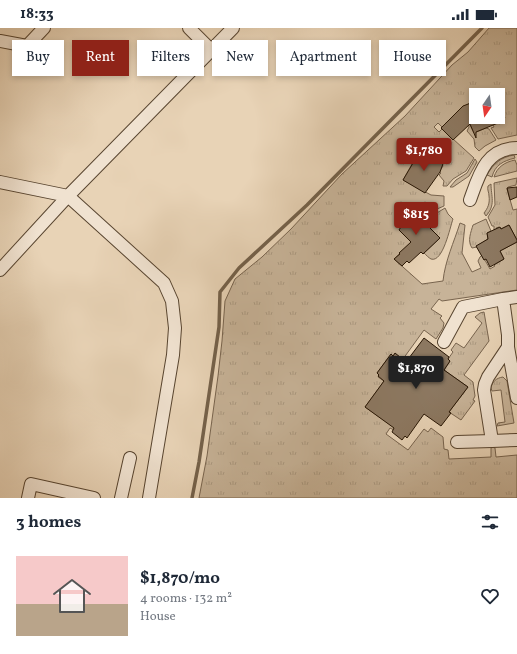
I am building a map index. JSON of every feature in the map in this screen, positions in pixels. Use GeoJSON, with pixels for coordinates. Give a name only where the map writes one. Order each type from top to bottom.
{"type":"FeatureCollection","features":[{"type":"Feature","properties":{"kind":"street"},"geometry":{"type":"LineString","coordinates":[[0,41],[26,46],[44,28]]}},
{"type":"Feature","properties":{"kind":"street"},"geometry":{"type":"LineString","coordinates":[[189,28],[211,50]]}},
{"type":"Feature","properties":{"kind":"street"},"geometry":{"type":"LineString","coordinates":[[0,270],[68,196],[232,28]]}},
{"type":"Feature","properties":{"kind":"street"},"geometry":{"type":"LineString","coordinates":[[470,200],[480,173],[487,162],[497,152],[510,148],[517,148]]}},
{"type":"Feature","properties":{"kind":"street"},"geometry":{"type":"LineString","coordinates":[[0,182],[68,196],[164,283],[172,301],[175,328],[173,355],[149,498]]}},
{"type":"Feature","properties":{"kind":"street"},"geometry":{"type":"LineString","coordinates":[[444,342],[463,307],[517,297]]}},
{"type":"Feature","properties":{"kind":"street"},"geometry":{"type":"LineString","coordinates":[[503,299],[508,335],[508,347],[517,398]]}},
{"type":"Feature","properties":{"kind":"street"},"geometry":{"type":"LineString","coordinates":[[492,441],[484,390],[485,384],[508,347]]}},
{"type":"Feature","properties":{"kind":"street"},"geometry":{"type":"LineString","coordinates":[[457,442],[517,440]]}},
{"type":"Feature","properties":{"kind":"street"},"geometry":{"type":"LineString","coordinates":[[121,498],[130,458]]}},
{"type":"Feature","properties":{"kind":"street"},"geometry":{"type":"LineString","coordinates":[[28,498],[31,484],[59,494],[90,498]]}},
{"type":"Feature","properties":{"kind":"green space"},"geometry":{"type":"Polygon","coordinates":[[[489,28],[517,28],[517,135],[498,139],[491,128],[494,127],[493,125],[495,124],[505,124],[505,88],[469,88],[469,104],[462,107],[442,127],[438,123],[434,127],[439,132],[442,129],[474,158],[466,171],[453,179],[447,186],[443,186],[444,181],[439,175],[441,173],[439,172],[444,161],[427,152],[421,161],[414,157],[410,163],[412,164],[403,180],[431,195],[444,196],[444,206],[426,217],[420,211],[415,214],[410,209],[396,221],[401,227],[399,230],[412,241],[394,259],[422,284],[443,281],[448,259],[460,223],[465,225],[462,253],[472,272],[481,268],[478,261],[482,255],[490,269],[504,259],[500,251],[517,242],[517,290],[442,301],[439,299],[431,309],[442,316],[440,318],[444,323],[443,328],[436,339],[424,330],[403,359],[395,354],[393,356],[391,354],[377,373],[379,375],[378,377],[384,381],[365,407],[395,428],[394,430],[390,428],[386,434],[408,450],[424,429],[428,432],[431,428],[443,437],[444,449],[448,450],[449,459],[491,457],[491,448],[493,447],[495,448],[496,457],[517,455],[517,498],[199,498],[207,456],[218,376],[225,301],[235,279],[262,257],[291,229],[342,174],[405,116],[442,76],[446,76],[446,72],[452,65],[468,52],[489,28]]]}},
{"type":"Feature","properties":{"kind":"green space"},"geometry":{"type":"Polygon","coordinates":[[[468,124],[474,133],[486,128],[489,129],[496,140],[479,151],[475,147],[474,139],[467,131],[469,127],[468,124]]]}},
{"type":"Feature","properties":{"kind":"green space"},"geometry":{"type":"Polygon","coordinates":[[[514,155],[515,158],[503,162],[495,169],[492,177],[487,175],[498,162],[505,157],[514,155]]]}},
{"type":"Feature","properties":{"kind":"green space"},"geometry":{"type":"Polygon","coordinates":[[[475,159],[477,162],[469,176],[453,187],[450,187],[456,180],[467,173],[475,159]]]}},
{"type":"Feature","properties":{"kind":"green space"},"geometry":{"type":"Polygon","coordinates":[[[515,160],[517,171],[494,177],[497,170],[508,162],[515,160]]]}},
{"type":"Feature","properties":{"kind":"green space"},"geometry":{"type":"Polygon","coordinates":[[[517,178],[516,185],[508,187],[507,189],[513,210],[517,209],[517,240],[509,225],[501,229],[499,227],[496,228],[497,230],[494,230],[494,226],[492,226],[488,217],[495,205],[494,183],[517,178]]]}},
{"type":"Feature","properties":{"kind":"green space"},"geometry":{"type":"Polygon","coordinates":[[[491,184],[492,204],[486,216],[484,213],[488,207],[489,201],[488,186],[491,184]]]}},
{"type":"Feature","properties":{"kind":"green space"},"geometry":{"type":"Polygon","coordinates":[[[445,208],[453,219],[448,236],[439,256],[435,259],[431,259],[424,253],[440,238],[430,228],[433,225],[427,219],[445,208]]]}},
{"type":"Feature","properties":{"kind":"green space"},"geometry":{"type":"Polygon","coordinates":[[[486,219],[491,231],[487,233],[488,239],[477,247],[472,248],[470,234],[473,225],[486,219]]]}},
{"type":"Feature","properties":{"kind":"green space"},"geometry":{"type":"Polygon","coordinates":[[[484,312],[489,341],[464,375],[473,382],[475,396],[473,400],[475,401],[461,420],[449,412],[468,387],[444,370],[450,361],[448,359],[453,352],[451,350],[456,343],[464,348],[482,323],[475,317],[484,312]]]}},
{"type":"Feature","properties":{"kind":"green space"},"geometry":{"type":"Polygon","coordinates":[[[503,377],[507,381],[514,423],[497,426],[498,423],[505,422],[501,390],[492,391],[491,388],[492,384],[498,378],[503,377]]]}},
{"type":"Feature","properties":{"kind":"building"},"geometry":{"type":"Polygon","coordinates":[[[469,104],[470,124],[453,140],[441,128],[463,106],[469,104]]]}},
{"type":"Feature","properties":{"kind":"building"},"geometry":{"type":"Polygon","coordinates":[[[470,124],[496,124],[476,132],[476,138],[470,124]]]}},
{"type":"Feature","properties":{"kind":"building"},"geometry":{"type":"Polygon","coordinates":[[[427,152],[444,161],[440,172],[425,193],[403,180],[416,158],[421,161],[427,152]]]}},
{"type":"Feature","properties":{"kind":"building"},"geometry":{"type":"Polygon","coordinates":[[[517,187],[517,197],[510,200],[507,188],[517,187]]]}},
{"type":"Feature","properties":{"kind":"building"},"geometry":{"type":"Polygon","coordinates":[[[410,209],[415,214],[419,210],[433,225],[430,228],[440,238],[423,254],[421,252],[409,263],[407,261],[402,266],[394,259],[411,242],[399,230],[401,227],[396,221],[410,209]]]}},
{"type":"Feature","properties":{"kind":"building"},"geometry":{"type":"Polygon","coordinates":[[[509,225],[517,242],[500,251],[504,259],[490,267],[476,246],[488,239],[487,233],[509,225]]]}},
{"type":"Feature","properties":{"kind":"building"},"geometry":{"type":"Polygon","coordinates":[[[424,338],[449,357],[448,359],[450,361],[444,370],[468,387],[449,412],[451,413],[441,426],[424,414],[407,438],[405,436],[402,440],[392,432],[394,428],[365,407],[384,381],[378,376],[379,375],[377,373],[391,354],[393,356],[395,353],[406,362],[424,338]]]}},
{"type":"Feature","properties":{"kind":"waterway"},"geometry":{"type":"LineString","coordinates":[[192,498],[199,462],[219,327],[220,292],[239,268],[307,205],[482,28]]}}]}
